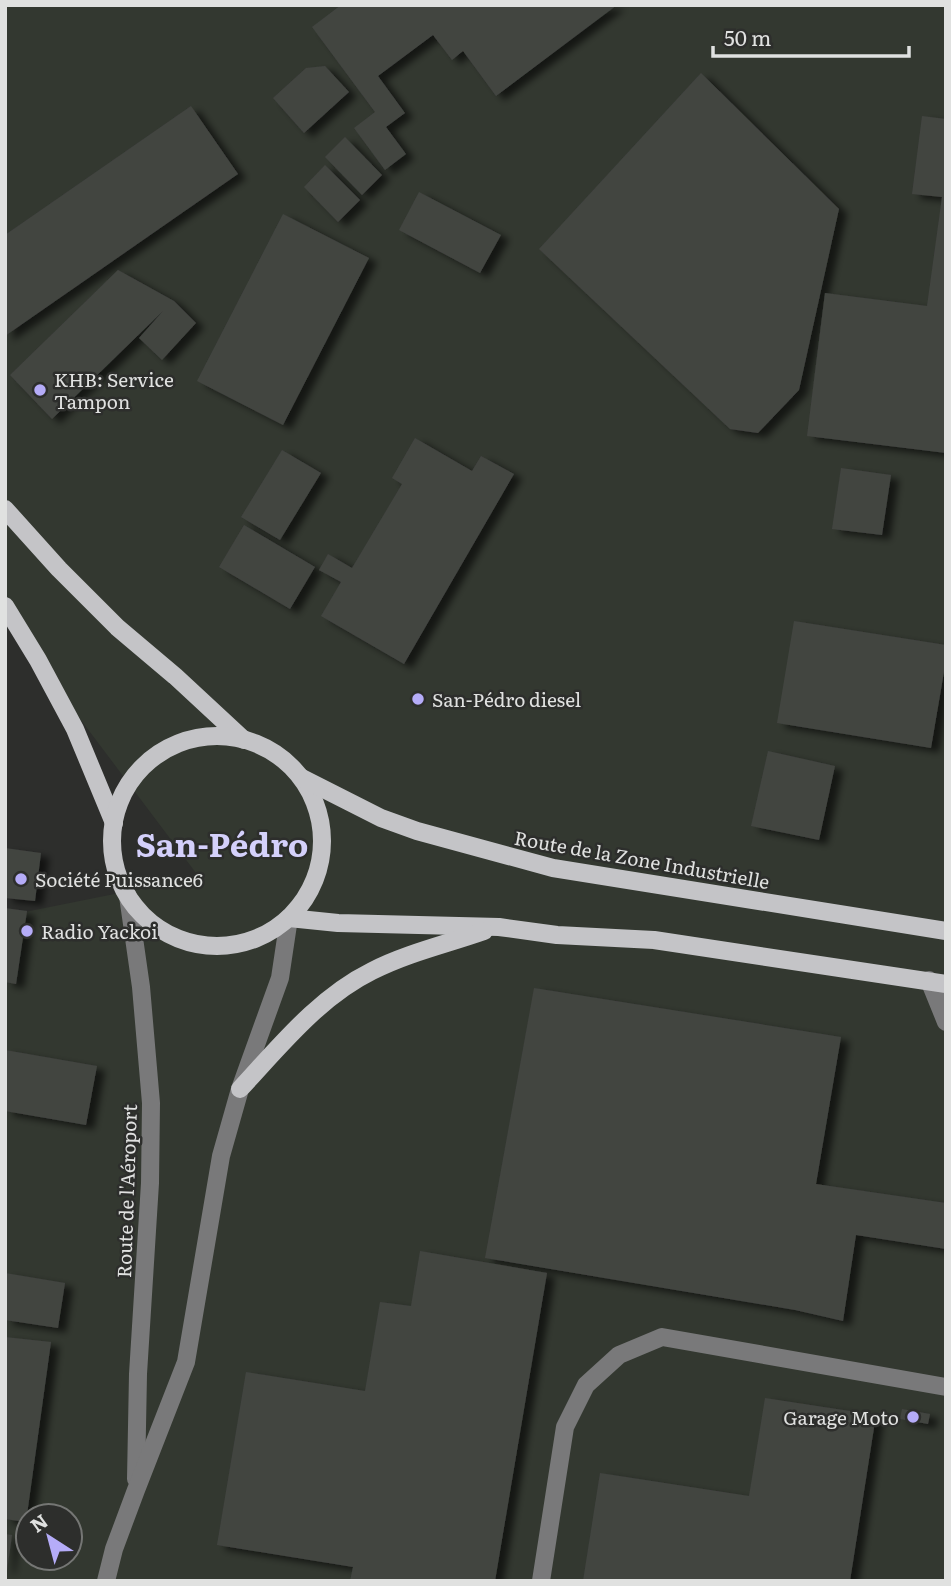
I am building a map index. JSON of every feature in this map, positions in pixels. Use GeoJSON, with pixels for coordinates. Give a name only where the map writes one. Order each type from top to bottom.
{"type":"FeatureCollection","features":[{"type":"Feature","properties":{"kind":"main road"},"geometry":{"type":"LineString","coordinates":[[5,509],[117,627],[244,740]]}},
{"type":"Feature","properties":{"kind":"main road"},"geometry":{"type":"LineString","coordinates":[[5,606],[75,729],[114,823]]}},
{"type":"Feature","properties":{"kind":"main road"},"geometry":{"type":"LineString","coordinates":[[206,737],[244,740],[276,754],[302,778],[319,812],[322,850],[312,887],[289,918],[254,939],[213,946],[192,943],[173,936],[155,926],[139,912],[119,879],[114,860],[114,823],[119,804],[128,787],[139,771],[153,758],[178,744],[206,737]]}},
{"type":"Feature","properties":{"kind":"main road","name":"Route de la Zone Industrielle"},"geometry":{"type":"LineString","coordinates":[[302,778],[381,818],[417,831],[553,868],[946,932]]}},
{"type":"Feature","properties":{"kind":"main road"},"geometry":{"type":"LineString","coordinates":[[289,918],[338,923],[499,927],[557,935],[654,940],[937,982]]}},
{"type":"Feature","properties":{"kind":"main road"},"geometry":{"type":"LineString","coordinates":[[240,1089],[286,1039],[337,992],[372,971],[499,927]]}},
{"type":"Feature","properties":{"kind":"street","name":"Route de l'Aéroport"},"geometry":{"type":"LineString","coordinates":[[128,896],[141,987],[151,1103],[150,1183],[138,1374],[136,1490]]}},
{"type":"Feature","properties":{"kind":"street","name":"Route de l'Aéroport"},"geometry":{"type":"LineString","coordinates":[[106,1581],[114,1549],[186,1362],[220,1156],[240,1089],[280,978],[289,918]]}},
{"type":"Feature","properties":{"kind":"street"},"geometry":{"type":"LineString","coordinates":[[937,982],[946,1022]]}},
{"type":"Feature","properties":{"kind":"street"},"geometry":{"type":"LineString","coordinates":[[541,1581],[565,1427],[586,1385],[619,1354],[662,1337],[946,1387]]}},
{"type":"Feature","properties":{"kind":"shaded area"},"geometry":{"type":"Polygon","coordinates":[[[5,5],[946,5],[946,1581],[5,1581],[5,916],[199,877],[5,619],[5,5]]]}},
{"type":"Feature","properties":{"kind":"building"},"geometry":{"type":"Polygon","coordinates":[[[341,5],[617,5],[496,96],[463,51],[452,60],[433,35],[378,76],[405,113],[386,127],[406,154],[385,170],[354,128],[375,112],[312,27],[341,5]]]}},
{"type":"Feature","properties":{"kind":"building"},"geometry":{"type":"Polygon","coordinates":[[[325,66],[349,92],[304,133],[273,98],[306,68],[325,66]]]}},
{"type":"Feature","properties":{"kind":"building"},"geometry":{"type":"Polygon","coordinates":[[[701,73],[839,209],[799,390],[758,433],[730,429],[539,249],[701,73]]]}},
{"type":"Feature","properties":{"kind":"building"},"geometry":{"type":"Polygon","coordinates":[[[191,106],[238,174],[5,336],[5,235],[191,106]]]}},
{"type":"Feature","properties":{"kind":"building"},"geometry":{"type":"Polygon","coordinates":[[[922,116],[946,119],[946,453],[807,436],[825,293],[927,306],[942,197],[912,194],[922,116]]]}},
{"type":"Feature","properties":{"kind":"building"},"geometry":{"type":"Polygon","coordinates":[[[345,137],[382,175],[362,195],[325,157],[345,137]]]}},
{"type":"Feature","properties":{"kind":"building"},"geometry":{"type":"Polygon","coordinates":[[[325,165],[360,200],[338,222],[304,187],[325,165]]]}},
{"type":"Feature","properties":{"kind":"building"},"geometry":{"type":"Polygon","coordinates":[[[419,192],[501,235],[480,273],[399,230],[419,192]]]}},
{"type":"Feature","properties":{"kind":"building"},"geometry":{"type":"Polygon","coordinates":[[[283,214],[369,258],[283,425],[197,381],[283,214]]]}},
{"type":"Feature","properties":{"kind":"building"},"geometry":{"type":"Polygon","coordinates":[[[118,270],[174,301],[196,323],[162,360],[139,338],[163,311],[52,419],[10,375],[118,270]]]}},
{"type":"Feature","properties":{"kind":"building"},"geometry":{"type":"Polygon","coordinates":[[[415,438],[472,471],[481,456],[514,474],[404,664],[321,616],[341,582],[319,570],[328,554],[352,568],[402,484],[392,478],[415,438]]]}},
{"type":"Feature","properties":{"kind":"building"},"geometry":{"type":"Polygon","coordinates":[[[282,450],[321,473],[280,540],[241,517],[282,450]]]}},
{"type":"Feature","properties":{"kind":"building"},"geometry":{"type":"Polygon","coordinates":[[[841,468],[891,475],[882,535],[832,529],[841,468]]]}},
{"type":"Feature","properties":{"kind":"building"},"geometry":{"type":"Polygon","coordinates":[[[244,525],[315,567],[290,609],[219,567],[244,525]]]}},
{"type":"Feature","properties":{"kind":"building"},"geometry":{"type":"Polygon","coordinates":[[[794,621],[946,645],[946,660],[931,748],[777,723],[794,621]]]}},
{"type":"Feature","properties":{"kind":"building"},"geometry":{"type":"Polygon","coordinates":[[[768,751],[835,766],[819,840],[751,826],[768,751]]]}},
{"type":"Feature","properties":{"kind":"building"},"geometry":{"type":"Polygon","coordinates":[[[5,848],[41,853],[35,901],[5,898],[5,848]]]}},
{"type":"Feature","properties":{"kind":"building"},"geometry":{"type":"Polygon","coordinates":[[[5,908],[27,911],[16,984],[5,982],[5,908]]]}},
{"type":"Feature","properties":{"kind":"building"},"geometry":{"type":"Polygon","coordinates":[[[534,988],[841,1037],[816,1184],[946,1203],[946,1249],[856,1235],[843,1321],[795,1310],[485,1258],[534,988]]]}},
{"type":"Feature","properties":{"kind":"building"},"geometry":{"type":"Polygon","coordinates":[[[5,1050],[97,1066],[86,1125],[5,1111],[5,1050]]]}},
{"type":"Feature","properties":{"kind":"building"},"geometry":{"type":"Polygon","coordinates":[[[420,1251],[547,1273],[495,1581],[350,1581],[353,1567],[217,1545],[246,1372],[365,1391],[380,1302],[411,1306],[420,1251]]]}},
{"type":"Feature","properties":{"kind":"building"},"geometry":{"type":"Polygon","coordinates":[[[5,1273],[65,1283],[58,1328],[5,1320],[5,1273]]]}},
{"type":"Feature","properties":{"kind":"building"},"geometry":{"type":"Polygon","coordinates":[[[5,1337],[51,1342],[29,1502],[14,1502],[14,1520],[5,1519],[5,1337]]]}},
{"type":"Feature","properties":{"kind":"building"},"geometry":{"type":"Polygon","coordinates":[[[765,1398],[876,1415],[850,1581],[583,1581],[600,1473],[749,1496],[765,1398]]]}},
{"type":"Feature","properties":{"kind":"building"},"geometry":{"type":"Polygon","coordinates":[[[902,1409],[930,1414],[928,1424],[900,1419],[902,1409]]]}},
{"type":"Feature","properties":{"kind":"building"},"geometry":{"type":"Polygon","coordinates":[[[5,1534],[12,1535],[7,1570],[5,1570],[5,1534]]]}},
{"type":"Feature","properties":{"kind":"place","name":"KHB: Service Tampon"},"geometry":{"type":"Point","coordinates":[40,390]}},
{"type":"Feature","properties":{"kind":"place","name":"San-Pédro diesel"},"geometry":{"type":"Point","coordinates":[418,699]}},
{"type":"Feature","properties":{"kind":"place","name":"Société Puissance6"},"geometry":{"type":"Point","coordinates":[21,879]}},
{"type":"Feature","properties":{"kind":"place","name":"Radio Yackoi"},"geometry":{"type":"Point","coordinates":[27,931]}},
{"type":"Feature","properties":{"kind":"place","name":"Garage Moto"},"geometry":{"type":"Point","coordinates":[913,1417]}},
{"type":"Feature","properties":{"kind":"district","name":"San-Pédro"},"geometry":{"type":"Point","coordinates":[222,842]}}]}
